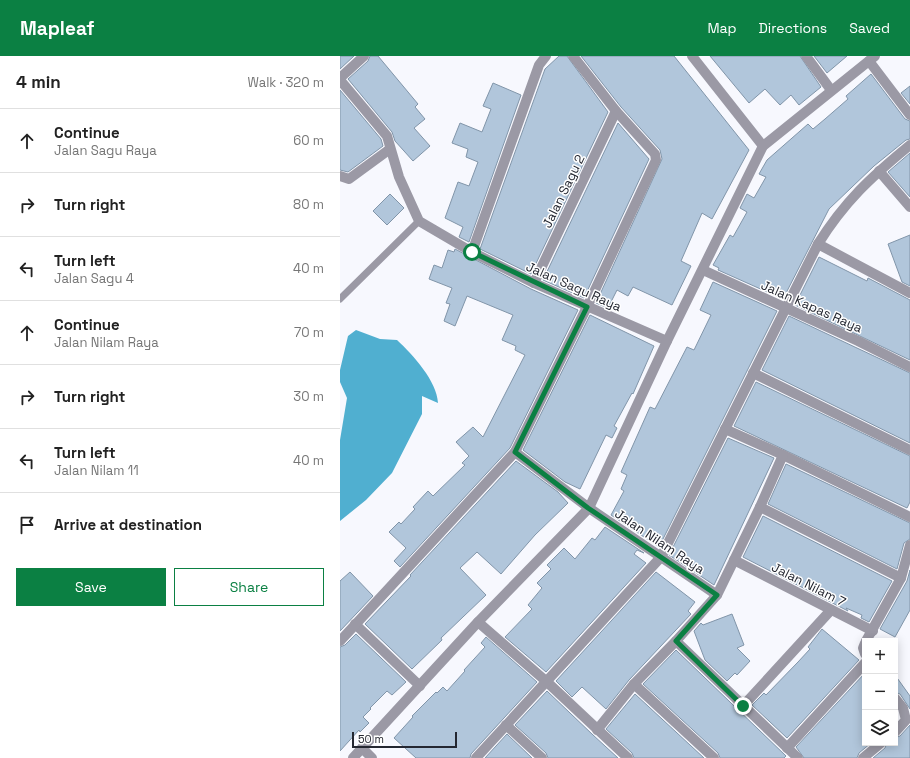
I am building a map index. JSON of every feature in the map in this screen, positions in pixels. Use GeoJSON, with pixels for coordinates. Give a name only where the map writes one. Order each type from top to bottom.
{"type":"FeatureCollection","features":[{"type":"Feature","properties":{"kind":"street"},"geometry":{"type":"LineString","coordinates":[[364,56],[340,79],[387,136],[399,177],[419,221]]}},
{"type":"Feature","properties":{"kind":"street"},"geometry":{"type":"LineString","coordinates":[[472,252],[539,66],[546,56]]}},
{"type":"Feature","properties":{"kind":"street"},"geometry":{"type":"LineString","coordinates":[[340,641],[515,452],[587,307],[656,160],[655,154],[616,111],[573,56]]}},
{"type":"Feature","properties":{"kind":"street"},"geometry":{"type":"LineString","coordinates":[[692,56],[764,146]]}},
{"type":"Feature","properties":{"kind":"street"},"geometry":{"type":"LineString","coordinates":[[806,56],[831,90]]}},
{"type":"Feature","properties":{"kind":"street"},"geometry":{"type":"LineString","coordinates":[[353,758],[478,622],[588,508],[667,341],[764,146],[872,58],[910,115]]}},
{"type":"Feature","properties":{"kind":"street","name":"Jalan Sagu 2"},"geometry":{"type":"LineString","coordinates":[[534,283],[616,111]]}},
{"type":"Feature","properties":{"kind":"street"},"geometry":{"type":"LineString","coordinates":[[476,758],[661,557],[818,244],[849,200],[879,171],[910,145]]}},
{"type":"Feature","properties":{"kind":"street"},"geometry":{"type":"LineString","coordinates":[[340,176],[349,179],[356,176],[390,149]]}},
{"type":"Feature","properties":{"kind":"street"},"geometry":{"type":"LineString","coordinates":[[879,171],[910,207]]}},
{"type":"Feature","properties":{"kind":"street","name":"Jalan Sagu Raya"},"geometry":{"type":"LineString","coordinates":[[419,221],[472,252],[534,283],[667,341]]}},
{"type":"Feature","properties":{"kind":"street"},"geometry":{"type":"LineString","coordinates":[[818,244],[910,293]]}},
{"type":"Feature","properties":{"kind":"street","name":"Jalan Kapas Raya"},"geometry":{"type":"LineString","coordinates":[[703,270],[858,341],[910,367]]}},
{"type":"Feature","properties":{"kind":"street"},"geometry":{"type":"LineString","coordinates":[[753,373],[910,450]]}},
{"type":"Feature","properties":{"kind":"street"},"geometry":{"type":"LineString","coordinates":[[725,429],[784,455],[910,517]]}},
{"type":"Feature","properties":{"kind":"street","name":"Jalan Nilam Raya"},"geometry":{"type":"LineString","coordinates":[[515,452],[588,508],[717,595]]}},
{"type":"Feature","properties":{"kind":"street"},"geometry":{"type":"LineString","coordinates":[[597,730],[634,684],[676,641],[717,595],[784,455]]}},
{"type":"Feature","properties":{"kind":"street"},"geometry":{"type":"LineString","coordinates":[[760,507],[901,578]]}},
{"type":"Feature","properties":{"kind":"street"},"geometry":{"type":"LineString","coordinates":[[869,638],[901,578],[910,545]]}},
{"type":"Feature","properties":{"kind":"street","name":"Jalan Nilam 7"},"geometry":{"type":"LineString","coordinates":[[734,560],[873,631]]}},
{"type":"Feature","properties":{"kind":"street"},"geometry":{"type":"LineString","coordinates":[[743,706],[831,610]]}},
{"type":"Feature","properties":{"kind":"street"},"geometry":{"type":"LineString","coordinates":[[478,622],[547,682],[628,758]]}},
{"type":"Feature","properties":{"kind":"street"},"geometry":{"type":"LineString","coordinates":[[355,624],[420,686]]}},
{"type":"Feature","properties":{"kind":"street"},"geometry":{"type":"LineString","coordinates":[[676,641],[793,755],[862,667]]}},
{"type":"Feature","properties":{"kind":"street"},"geometry":{"type":"LineString","coordinates":[[634,684],[714,758]]}},
{"type":"Feature","properties":{"kind":"street"},"geometry":{"type":"LineString","coordinates":[[898,702],[903,708],[906,720],[898,729]]}},
{"type":"Feature","properties":{"kind":"street"},"geometry":{"type":"LineString","coordinates":[[506,725],[542,758]]}},
{"type":"Feature","properties":{"kind":"street"},"geometry":{"type":"LineString","coordinates":[[867,757],[878,746]]}},
{"type":"Feature","properties":{"kind":"street"},"geometry":{"type":"LineString","coordinates":[[362,748],[372,758]]}},
{"type":"Feature","properties":{"kind":"lane"},"geometry":{"type":"LineString","coordinates":[[340,299],[419,221]]}},
{"type":"Feature","properties":{"kind":"water"},"geometry":{"type":"Polygon","coordinates":[[[356,330],[380,339],[397,340],[417,361],[429,377],[437,395],[438,403],[422,396],[422,414],[392,473],[366,500],[340,521],[340,440],[347,398],[340,382],[340,370],[348,336],[356,330]]]}},
{"type":"Feature","properties":{"kind":"building"},"geometry":{"type":"Polygon","coordinates":[[[340,56],[354,56],[340,69],[340,56]]]}},
{"type":"Feature","properties":{"kind":"building"},"geometry":{"type":"Polygon","coordinates":[[[370,56],[378,56],[418,104],[415,107],[425,119],[414,128],[430,146],[413,161],[395,141],[392,132],[348,79],[368,61],[370,56]]]}},
{"type":"Feature","properties":{"kind":"building"},"geometry":{"type":"Polygon","coordinates":[[[559,56],[567,56],[608,112],[531,274],[480,249],[545,69],[559,56]]]}},
{"type":"Feature","properties":{"kind":"building"},"geometry":{"type":"Polygon","coordinates":[[[581,56],[674,56],[749,150],[712,219],[702,213],[681,261],[691,266],[672,305],[633,287],[628,296],[617,290],[608,308],[596,303],[662,159],[660,150],[621,107],[581,56]]]}},
{"type":"Feature","properties":{"kind":"building"},"geometry":{"type":"Polygon","coordinates":[[[710,56],[800,56],[821,87],[799,105],[791,95],[780,105],[765,89],[749,103],[710,56]]]}},
{"type":"Feature","properties":{"kind":"building"},"geometry":{"type":"Polygon","coordinates":[[[814,56],[847,56],[827,73],[814,56]]]}},
{"type":"Feature","properties":{"kind":"building"},"geometry":{"type":"Polygon","coordinates":[[[871,74],[905,119],[910,121],[910,139],[906,140],[874,166],[829,209],[783,299],[718,270],[719,268],[713,265],[730,235],[733,237],[747,212],[740,208],[747,194],[754,198],[766,177],[759,174],[767,160],[808,124],[813,129],[848,99],[846,96],[871,74]]]}},
{"type":"Feature","properties":{"kind":"building"},"geometry":{"type":"Polygon","coordinates":[[[493,83],[521,95],[469,242],[459,237],[463,227],[445,218],[458,182],[469,186],[478,162],[466,157],[468,149],[452,143],[460,123],[482,132],[491,109],[483,106],[493,83]]]}},
{"type":"Feature","properties":{"kind":"building"},"geometry":{"type":"Polygon","coordinates":[[[910,86],[910,104],[901,93],[910,86]]]}},
{"type":"Feature","properties":{"kind":"building"},"geometry":{"type":"Polygon","coordinates":[[[340,90],[381,139],[383,146],[348,172],[340,170],[340,90]]]}},
{"type":"Feature","properties":{"kind":"building"},"geometry":{"type":"Polygon","coordinates":[[[618,123],[649,159],[584,298],[543,280],[618,123]]]}},
{"type":"Feature","properties":{"kind":"building"},"geometry":{"type":"Polygon","coordinates":[[[910,153],[910,197],[888,172],[910,153]]]}},
{"type":"Feature","properties":{"kind":"building"},"geometry":{"type":"Polygon","coordinates":[[[390,194],[404,208],[387,225],[373,211],[390,194]]]}},
{"type":"Feature","properties":{"kind":"building"},"geometry":{"type":"Polygon","coordinates":[[[910,235],[910,286],[902,282],[888,244],[910,235]]]}},
{"type":"Feature","properties":{"kind":"building"},"geometry":{"type":"Polygon","coordinates":[[[455,249],[531,289],[578,310],[510,448],[400,567],[394,561],[406,548],[389,532],[399,522],[401,524],[415,509],[413,507],[428,491],[433,496],[465,465],[462,463],[469,456],[456,442],[473,427],[483,437],[525,355],[515,350],[516,346],[502,340],[513,315],[467,296],[455,326],[444,321],[450,304],[446,303],[452,288],[429,279],[434,265],[442,268],[448,250],[454,252],[455,249]]]}},
{"type":"Feature","properties":{"kind":"building"},"geometry":{"type":"Polygon","coordinates":[[[819,257],[867,281],[868,278],[910,300],[910,360],[795,305],[819,257]]]}},
{"type":"Feature","properties":{"kind":"building"},"geometry":{"type":"Polygon","coordinates":[[[713,282],[777,311],[659,547],[611,515],[624,491],[621,489],[627,475],[621,472],[650,407],[655,409],[687,347],[694,350],[711,315],[700,310],[713,282]]]}},
{"type":"Feature","properties":{"kind":"building"},"geometry":{"type":"Polygon","coordinates":[[[590,315],[654,346],[633,394],[632,393],[614,426],[617,428],[612,438],[606,435],[580,489],[565,482],[523,450],[590,315]]]}},
{"type":"Feature","properties":{"kind":"building"},"geometry":{"type":"Polygon","coordinates":[[[789,316],[910,373],[910,443],[762,370],[789,316]]]}},
{"type":"Feature","properties":{"kind":"building"},"geometry":{"type":"Polygon","coordinates":[[[756,382],[910,456],[910,502],[907,508],[734,426],[756,382]]]}},
{"type":"Feature","properties":{"kind":"building"},"geometry":{"type":"Polygon","coordinates":[[[728,438],[774,458],[714,585],[669,555],[728,438]]]}},
{"type":"Feature","properties":{"kind":"building"},"geometry":{"type":"Polygon","coordinates":[[[516,461],[558,492],[568,503],[535,535],[501,574],[477,552],[460,568],[486,595],[441,638],[442,640],[412,669],[365,624],[516,461]]]}},
{"type":"Feature","properties":{"kind":"building"},"geometry":{"type":"Polygon","coordinates":[[[786,464],[910,523],[910,539],[904,543],[897,569],[768,504],[786,464]]]}},
{"type":"Feature","properties":{"kind":"building"},"geometry":{"type":"Polygon","coordinates":[[[763,516],[892,581],[869,622],[861,618],[862,615],[846,608],[848,611],[743,557],[763,516]]]}},
{"type":"Feature","properties":{"kind":"building"},"geometry":{"type":"Polygon","coordinates":[[[605,527],[644,553],[637,550],[634,554],[646,563],[546,672],[505,637],[532,609],[528,605],[542,588],[537,583],[551,569],[547,565],[564,548],[575,559],[592,538],[595,540],[605,527]]]}},
{"type":"Feature","properties":{"kind":"building"},"geometry":{"type":"Polygon","coordinates":[[[910,570],[910,610],[895,637],[880,629],[907,581],[910,570]]]}},
{"type":"Feature","properties":{"kind":"building"},"geometry":{"type":"Polygon","coordinates":[[[350,572],[373,596],[340,631],[340,581],[350,572]]]}},
{"type":"Feature","properties":{"kind":"building"},"geometry":{"type":"Polygon","coordinates":[[[656,572],[695,602],[688,611],[691,614],[629,680],[606,709],[582,687],[572,697],[556,681],[656,572]]]}},
{"type":"Feature","properties":{"kind":"building"},"geometry":{"type":"Polygon","coordinates":[[[732,614],[744,645],[737,648],[750,661],[737,675],[735,673],[727,681],[705,660],[694,631],[701,623],[703,625],[732,614]]]}},
{"type":"Feature","properties":{"kind":"building"},"geometry":{"type":"Polygon","coordinates":[[[822,629],[859,660],[787,738],[752,705],[764,693],[766,695],[810,649],[808,647],[822,629]]]}},
{"type":"Feature","properties":{"kind":"building"},"geometry":{"type":"Polygon","coordinates":[[[356,634],[406,682],[392,695],[387,691],[370,708],[371,709],[363,717],[369,723],[360,732],[359,730],[340,751],[340,647],[345,645],[356,634]]]}},
{"type":"Feature","properties":{"kind":"building"},"geometry":{"type":"Polygon","coordinates":[[[486,637],[537,682],[471,754],[470,758],[416,758],[394,738],[413,717],[412,716],[436,692],[437,693],[443,687],[447,691],[485,647],[481,643],[486,637]]]}},
{"type":"Feature","properties":{"kind":"building"},"geometry":{"type":"Polygon","coordinates":[[[676,650],[786,756],[784,758],[720,758],[718,753],[643,684],[676,650]]]}},
{"type":"Feature","properties":{"kind":"building"},"geometry":{"type":"Polygon","coordinates":[[[862,676],[862,746],[867,746],[859,753],[857,758],[804,758],[796,747],[862,676]]]}},
{"type":"Feature","properties":{"kind":"building"},"geometry":{"type":"Polygon","coordinates":[[[898,679],[910,696],[910,709],[898,693],[898,679]]]}},
{"type":"Feature","properties":{"kind":"building"},"geometry":{"type":"Polygon","coordinates":[[[547,691],[618,758],[548,758],[546,753],[515,725],[547,691]]]}},
{"type":"Feature","properties":{"kind":"building"},"geometry":{"type":"Polygon","coordinates":[[[635,694],[704,758],[634,758],[632,753],[606,729],[635,694]]]}},
{"type":"Feature","properties":{"kind":"building"},"geometry":{"type":"Polygon","coordinates":[[[910,725],[910,758],[873,758],[886,746],[898,746],[898,737],[910,725]]]}},
{"type":"Feature","properties":{"kind":"building"},"geometry":{"type":"Polygon","coordinates":[[[507,734],[532,758],[485,758],[507,734]]]}},
{"type":"Feature","properties":{"kind":"route"},"geometry":{"type":"LineString","coordinates":[[472,252],[534,283],[587,307],[515,452],[588,508],[717,595],[676,641],[743,706]]}}]}
